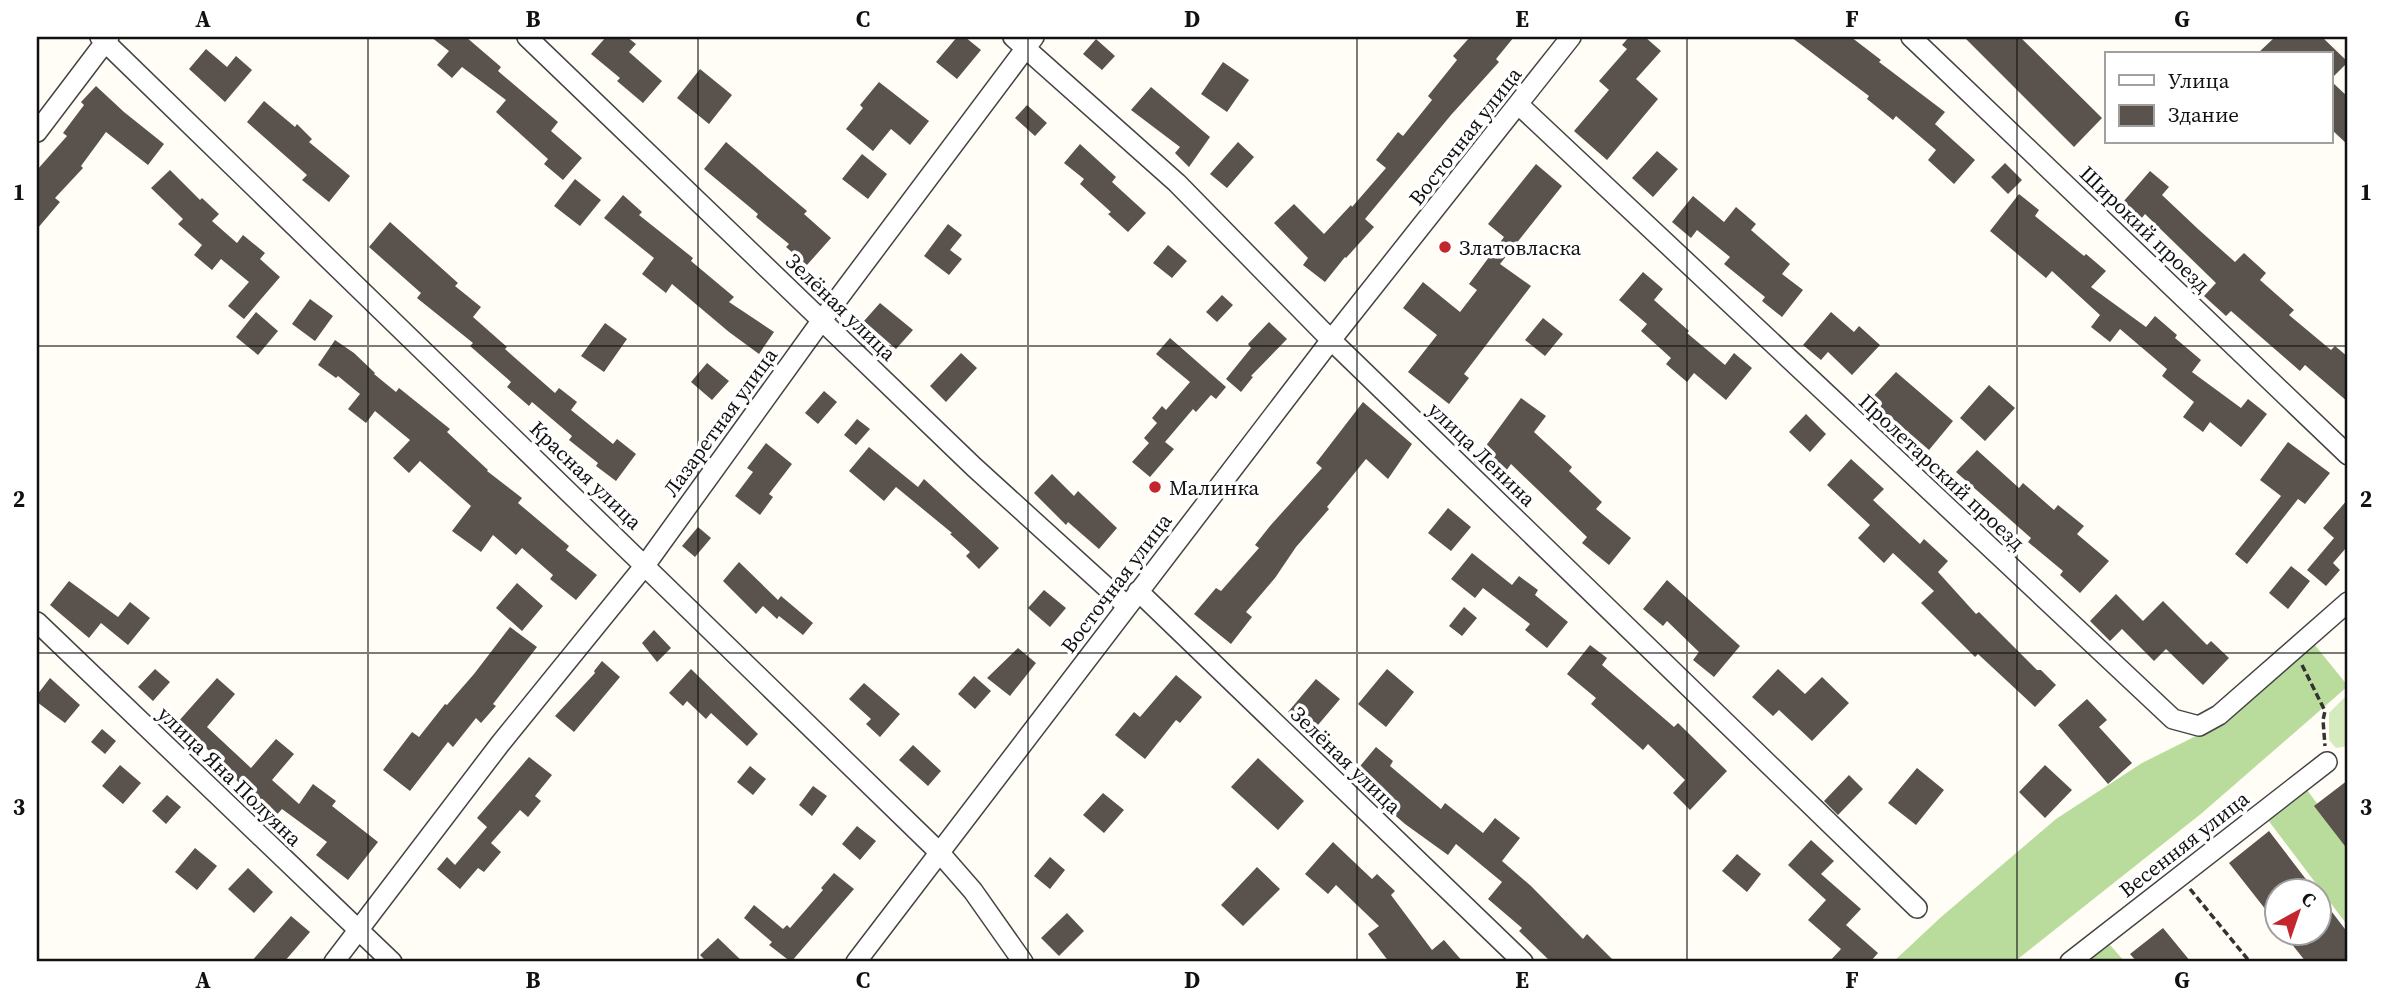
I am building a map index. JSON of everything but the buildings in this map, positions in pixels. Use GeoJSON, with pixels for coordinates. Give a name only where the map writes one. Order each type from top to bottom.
{"type":"FeatureCollection","features":[{"type":"Feature","properties":{"kind":"street","name":"Зелёная улица"},"geometry":{"type":"LineString","coordinates":[[527,37],[974,467],[1132,599],[1522,962]]}},
{"type":"Feature","properties":{"kind":"street","name":"Восточная улица"},"geometry":{"type":"LineString","coordinates":[[856,962],[1331,340],[1571,37]]}},
{"type":"Feature","properties":{"kind":"street","name":"Широкий проезд"},"geometry":{"type":"LineString","coordinates":[[1911,37],[2348,455]]}},
{"type":"Feature","properties":{"kind":"street"},"geometry":{"type":"LineString","coordinates":[[37,132],[105,38]]}},
{"type":"Feature","properties":{"kind":"street","name":"Красная улица"},"geometry":{"type":"LineString","coordinates":[[105,38],[939,852],[972,891],[1023,962]]}},
{"type":"Feature","properties":{"kind":"street","name":"Лазаретная улица"},"geometry":{"type":"LineString","coordinates":[[334,962],[499,744],[646,565],[1024,41]]}},
{"type":"Feature","properties":{"kind":"street","name":"улица Ленина"},"geometry":{"type":"LineString","coordinates":[[1024,41],[1177,183],[1331,340],[1917,908]]}},
{"type":"Feature","properties":{"kind":"street","name":"Пролетарский проезд"},"geometry":{"type":"LineString","coordinates":[[1519,105],[2173,719],[2199,726],[2219,715],[2348,602]]}},
{"type":"Feature","properties":{"kind":"street","name":"улица Яна Полуяна"},"geometry":{"type":"LineString","coordinates":[[37,622],[392,962]]}},
{"type":"Feature","properties":{"kind":"street","name":"Весенняя улица"},"geometry":{"type":"LineString","coordinates":[[2070,962],[2327,762]]}},
{"type":"Feature","properties":{"kind":"path"},"geometry":{"type":"LineString","coordinates":[[2298,647],[2308,681],[2325,711],[2323,720],[2327,762]]}},
{"type":"Feature","properties":{"kind":"path"},"geometry":{"type":"LineString","coordinates":[[2179,877],[2250,962]]}},
{"type":"Feature","properties":{"kind":"green space"},"geometry":{"type":"Polygon","coordinates":[[[2314,644],[2348,686],[2202,813],[2014,962],[1893,962],[2056,819],[2142,763],[2194,737],[2314,644]]]}},
{"type":"Feature","properties":{"kind":"green space"},"geometry":{"type":"Polygon","coordinates":[[[2348,694],[2348,746],[2336,748],[2329,740],[2329,713],[2348,694]]]}},
{"type":"Feature","properties":{"kind":"green space"},"geometry":{"type":"Polygon","coordinates":[[[2307,790],[2348,845],[2348,926],[2332,905],[2332,876],[2310,876],[2268,820],[2307,790]]]}},
{"type":"Feature","properties":{"kind":"green space"},"geometry":{"type":"Polygon","coordinates":[[[2110,945],[2125,962],[2087,962],[2110,945]]]}},
{"type":"Feature","properties":{"kind":"place","name":"Златовласка"},"geometry":{"type":"Point","coordinates":[1445,247]}},
{"type":"Feature","properties":{"kind":"place","name":"Малинка"},"geometry":{"type":"Point","coordinates":[1155,487]}}]}
